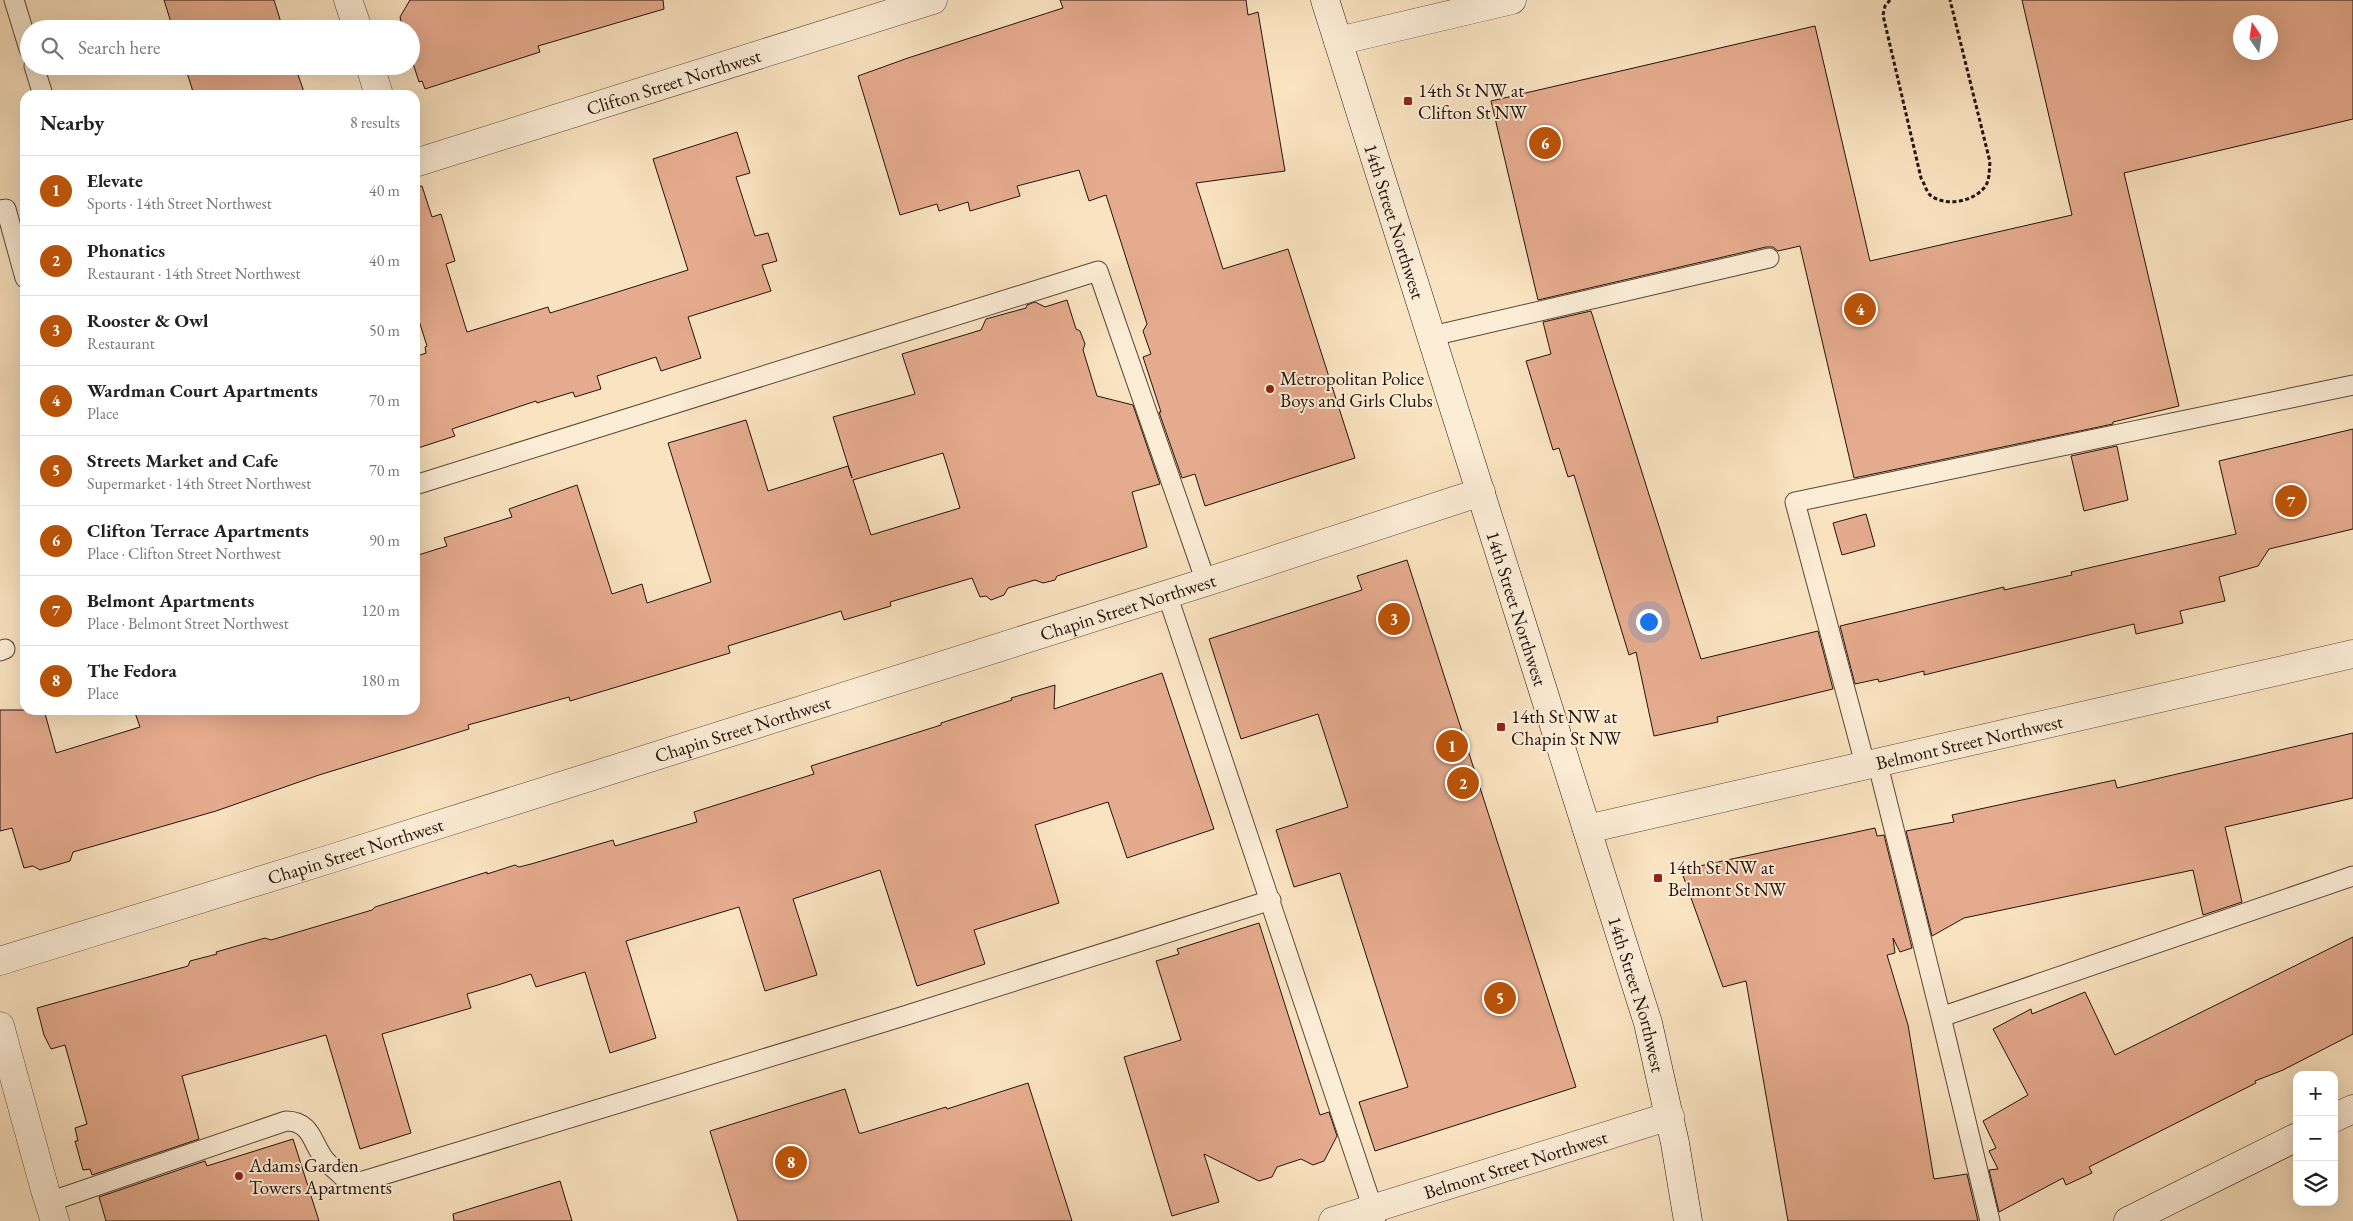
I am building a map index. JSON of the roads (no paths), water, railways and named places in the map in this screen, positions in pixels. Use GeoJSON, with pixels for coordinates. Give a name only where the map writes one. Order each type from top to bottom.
{"type":"FeatureCollection","features":[{"type":"Feature","properties":{"kind":"street"},"geometry":{"type":"LineString","coordinates":[[348,0],[355,20]]}},
{"type":"Feature","properties":{"kind":"street","name":"Clifton Street Northwest"},"geometry":{"type":"LineString","coordinates":[[420,161],[882,8],[933,0]]}},
{"type":"Feature","properties":{"kind":"street","name":"14th Street Northwest"},"geometry":{"type":"LineString","coordinates":[[1325,0],[1648,1023],[1670,1116],[1688,1221]]}},
{"type":"Feature","properties":{"kind":"street"},"geometry":{"type":"LineString","coordinates":[[1338,41],[1512,0]]}},
{"type":"Feature","properties":{"kind":"street"},"geometry":{"type":"LineString","coordinates":[[373,75],[377,90]]}},
{"type":"Feature","properties":{"kind":"street","name":"Chapin Street Northwest"},"geometry":{"type":"LineString","coordinates":[[0,961],[330,859],[1206,582],[1481,492]]}},
{"type":"Feature","properties":{"kind":"street","name":"Belmont Street Northwest"},"geometry":{"type":"LineString","coordinates":[[1587,829],[2353,654]]}},
{"type":"Feature","properties":{"kind":"street"},"geometry":{"type":"LineString","coordinates":[[0,1026],[52,1211]]}},
{"type":"Feature","properties":{"kind":"street"},"geometry":{"type":"LineString","coordinates":[[2338,1116],[2353,1109]]}},
{"type":"Feature","properties":{"kind":"street","name":"Belmont Street Northwest"},"geometry":{"type":"LineString","coordinates":[[1333,1221],[1375,1215],[1670,1116]]}},
{"type":"Feature","properties":{"kind":"street"},"geometry":{"type":"LineString","coordinates":[[2133,1220],[2293,1139]]}},
{"type":"Feature","properties":{"kind":"lane"},"geometry":{"type":"LineString","coordinates":[[14,0],[20,20]]}},
{"type":"Feature","properties":{"kind":"lane"},"geometry":{"type":"LineString","coordinates":[[36,75],[41,90]]}},
{"type":"Feature","properties":{"kind":"lane"},"geometry":{"type":"LineString","coordinates":[[0,210],[6,209],[20,260]]}},
{"type":"Feature","properties":{"kind":"lane"},"geometry":{"type":"LineString","coordinates":[[1432,336],[1769,258]]}},
{"type":"Feature","properties":{"kind":"lane"},"geometry":{"type":"LineString","coordinates":[[420,483],[1098,271],[1206,582]]}},
{"type":"Feature","properties":{"kind":"lane"},"geometry":{"type":"LineString","coordinates":[[1990,1221],[1941,1017],[1871,763],[1795,502],[2353,385]]}},
{"type":"Feature","properties":{"kind":"lane"},"geometry":{"type":"LineString","coordinates":[[1168,594],[1375,1215]]}},
{"type":"Feature","properties":{"kind":"lane"},"geometry":{"type":"LineString","coordinates":[[1941,1017],[2353,876]]}},
{"type":"Feature","properties":{"kind":"lane"},"geometry":{"type":"LineString","coordinates":[[52,1211],[286,1121],[295,1121],[305,1126],[312,1135],[325,1161],[342,1174],[350,1185],[931,1007],[1271,900]]}},
{"type":"Feature","properties":{"kind":"place","name":"14th St NW at Clifton St NW"},"geometry":{"type":"Point","coordinates":[1408,101]}},
{"type":"Feature","properties":{"kind":"place","name":"Clifton Terrace Apartments"},"geometry":{"type":"Point","coordinates":[1545,143]}},
{"type":"Feature","properties":{"kind":"place","name":"Wardman Court Apartments"},"geometry":{"type":"Point","coordinates":[1860,309]}},
{"type":"Feature","properties":{"kind":"place","name":"Metropolitan Police Boys and Girls Clubs"},"geometry":{"type":"Point","coordinates":[1270,389]}},
{"type":"Feature","properties":{"kind":"place","name":"Belmont Apartments"},"geometry":{"type":"Point","coordinates":[2291,501]}},
{"type":"Feature","properties":{"kind":"place","name":"Rooster & Owl"},"geometry":{"type":"Point","coordinates":[1394,619]}},
{"type":"Feature","properties":{"kind":"place","name":"14th St NW at Chapin St NW"},"geometry":{"type":"Point","coordinates":[1501,727]}},
{"type":"Feature","properties":{"kind":"place","name":"Elevate"},"geometry":{"type":"Point","coordinates":[1452,746]}},
{"type":"Feature","properties":{"kind":"place","name":"Phonatics"},"geometry":{"type":"Point","coordinates":[1463,783]}},
{"type":"Feature","properties":{"kind":"place","name":"14th St NW at Belmont St NW"},"geometry":{"type":"Point","coordinates":[1658,878]}},
{"type":"Feature","properties":{"kind":"place","name":"Streets Market and Cafe"},"geometry":{"type":"Point","coordinates":[1500,998]}},
{"type":"Feature","properties":{"kind":"place","name":"The Fedora"},"geometry":{"type":"Point","coordinates":[791,1162]}},
{"type":"Feature","properties":{"kind":"place","name":"Adams Garden Towers Apartments"},"geometry":{"type":"Point","coordinates":[239,1176]}}]}
